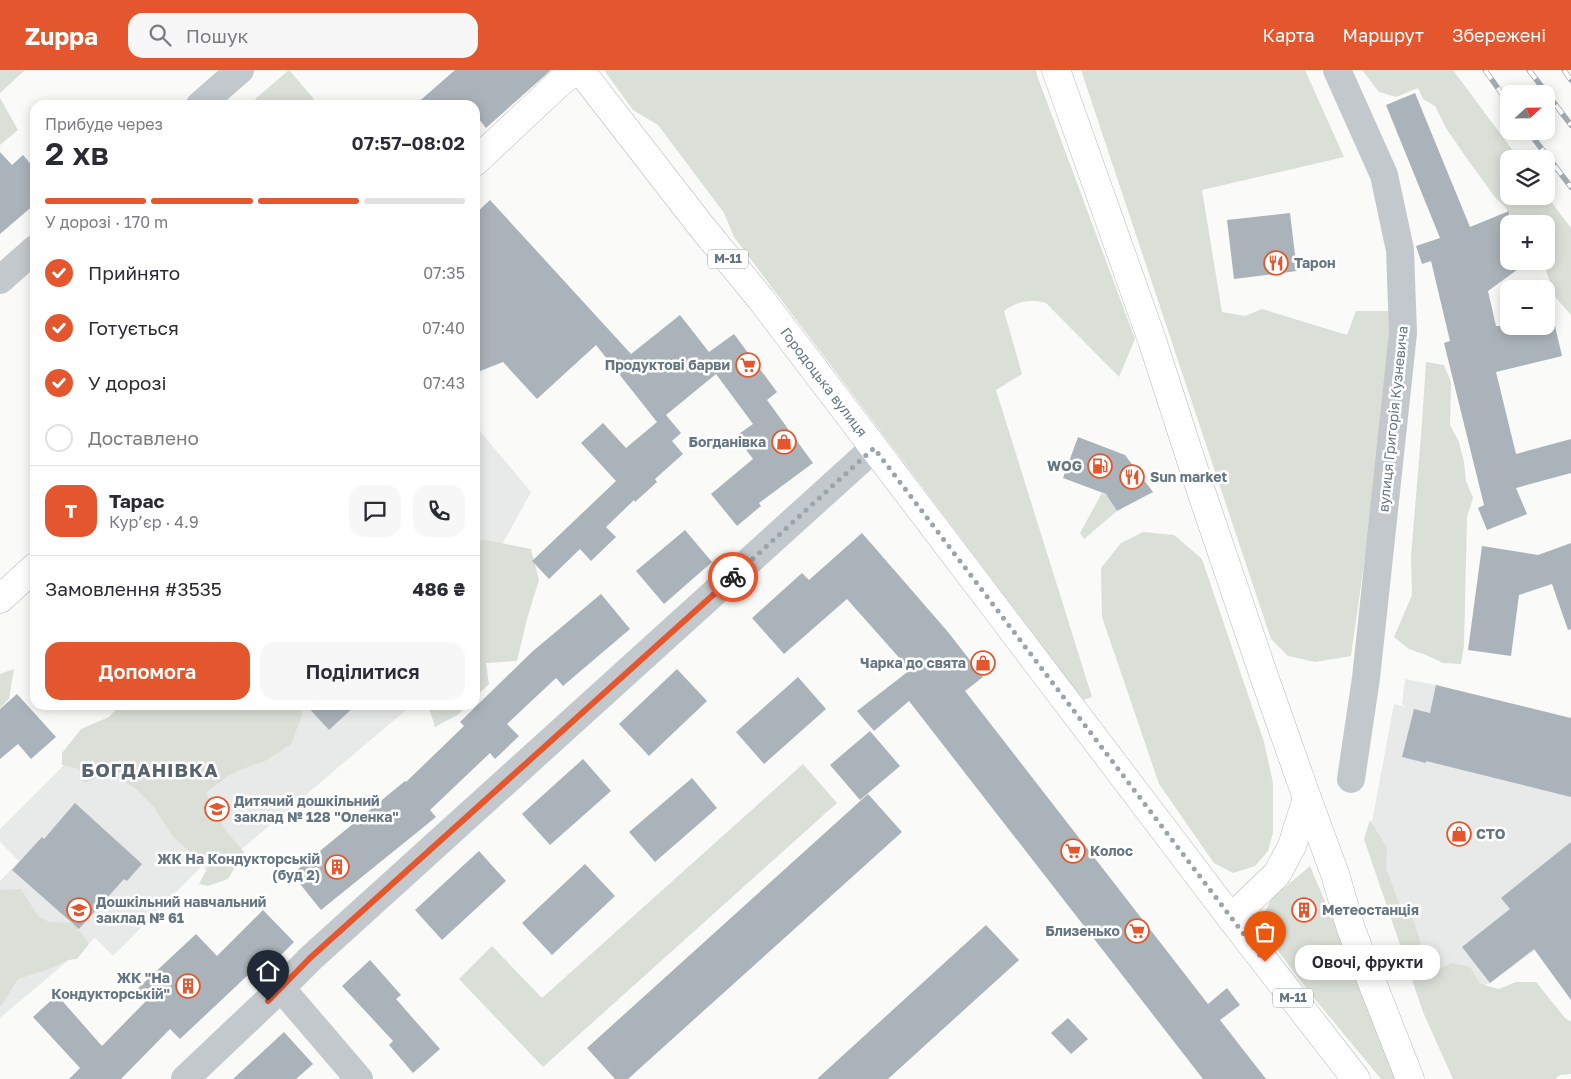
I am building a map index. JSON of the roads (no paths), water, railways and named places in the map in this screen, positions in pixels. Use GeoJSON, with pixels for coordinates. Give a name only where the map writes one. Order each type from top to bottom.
{"type":"FeatureCollection","features":[{"type":"Feature","properties":{"kind":"main road"},"geometry":{"type":"LineString","coordinates":[[480,157],[575,70]]}},
{"type":"Feature","properties":{"kind":"main road","name":"Городоцька вулиця"},"geometry":{"type":"LineString","coordinates":[[580,70],[701,226],[760,298],[1231,918],[1356,1079]]}},
{"type":"Feature","properties":{"kind":"main road"},"geometry":{"type":"LineString","coordinates":[[1056,70],[1152,340],[1307,798],[1335,874],[1351,929],[1410,1079]]}},
{"type":"Feature","properties":{"kind":"main road"},"geometry":{"type":"LineString","coordinates":[[0,599],[30,572]]}},
{"type":"Feature","properties":{"kind":"main road"},"geometry":{"type":"LineString","coordinates":[[1231,918],[1277,874],[1292,846],[1307,798]]}},
{"type":"Feature","properties":{"kind":"street"},"geometry":{"type":"LineString","coordinates":[[206,100],[240,70]]}},
{"type":"Feature","properties":{"kind":"street","name":"вулиця Григорія Кузневича"},"geometry":{"type":"LineString","coordinates":[[1337,70],[1384,176],[1400,250],[1403,333],[1366,678],[1351,779]]}},
{"type":"Feature","properties":{"kind":"street"},"geometry":{"type":"LineString","coordinates":[[0,280],[30,253]]}},
{"type":"Feature","properties":{"kind":"street"},"geometry":{"type":"LineString","coordinates":[[186,1079],[310,958],[874,448]]}},
{"type":"Feature","properties":{"kind":"street"},"geometry":{"type":"LineString","coordinates":[[281,988],[360,1079]]}},
{"type":"Feature","properties":{"kind":"railway"},"geometry":{"type":"LineString","coordinates":[[1485,70],[1500,91]]}},
{"type":"Feature","properties":{"kind":"railway"},"geometry":{"type":"LineString","coordinates":[[1529,70],[1571,125]]}},
{"type":"Feature","properties":{"kind":"railway"},"geometry":{"type":"LineString","coordinates":[[1564,70],[1571,80]]}},
{"type":"Feature","properties":{"kind":"railway"},"geometry":{"type":"LineString","coordinates":[[1535,140],[1571,187]]}},
{"type":"Feature","properties":{"kind":"place","name":"Тарон"},"geometry":{"type":"Point","coordinates":[1276,263]}},
{"type":"Feature","properties":{"kind":"place","name":"Продуктові барви"},"geometry":{"type":"Point","coordinates":[748,365]}},
{"type":"Feature","properties":{"kind":"place","name":"Богданівка"},"geometry":{"type":"Point","coordinates":[784,442]}},
{"type":"Feature","properties":{"kind":"place","name":"WOG"},"geometry":{"type":"Point","coordinates":[1100,466]}},
{"type":"Feature","properties":{"kind":"place","name":"Sun market"},"geometry":{"type":"Point","coordinates":[1132,477]}},
{"type":"Feature","properties":{"kind":"place","name":"Чарка до свята"},"geometry":{"type":"Point","coordinates":[983,663]}},
{"type":"Feature","properties":{"kind":"place","name":"Дитячий дошкільний заклад № 128 \"Оленка\""},"geometry":{"type":"Point","coordinates":[217,809]}},
{"type":"Feature","properties":{"kind":"place","name":"СТО"},"geometry":{"type":"Point","coordinates":[1459,834]}},
{"type":"Feature","properties":{"kind":"place","name":"Колос"},"geometry":{"type":"Point","coordinates":[1073,851]}},
{"type":"Feature","properties":{"kind":"place","name":"ЖК На Кондукторській (буд 2)"},"geometry":{"type":"Point","coordinates":[337,867]}},
{"type":"Feature","properties":{"kind":"place","name":"Дошкільний навчальний заклад № 61"},"geometry":{"type":"Point","coordinates":[79,910]}},
{"type":"Feature","properties":{"kind":"place","name":"Метеостанція"},"geometry":{"type":"Point","coordinates":[1304,910]}},
{"type":"Feature","properties":{"kind":"place","name":"Близенько"},"geometry":{"type":"Point","coordinates":[1137,931]}},
{"type":"Feature","properties":{"kind":"place","name":"Овочі, фрукти"},"geometry":{"type":"Point","coordinates":[1265,962]}},
{"type":"Feature","properties":{"kind":"place","name":"ЖК \"На Кондукторській\""},"geometry":{"type":"Point","coordinates":[188,986]}},
{"type":"Feature","properties":{"kind":"district","name":"БОГДАНІВКА"},"geometry":{"type":"Point","coordinates":[150,770]}}]}
